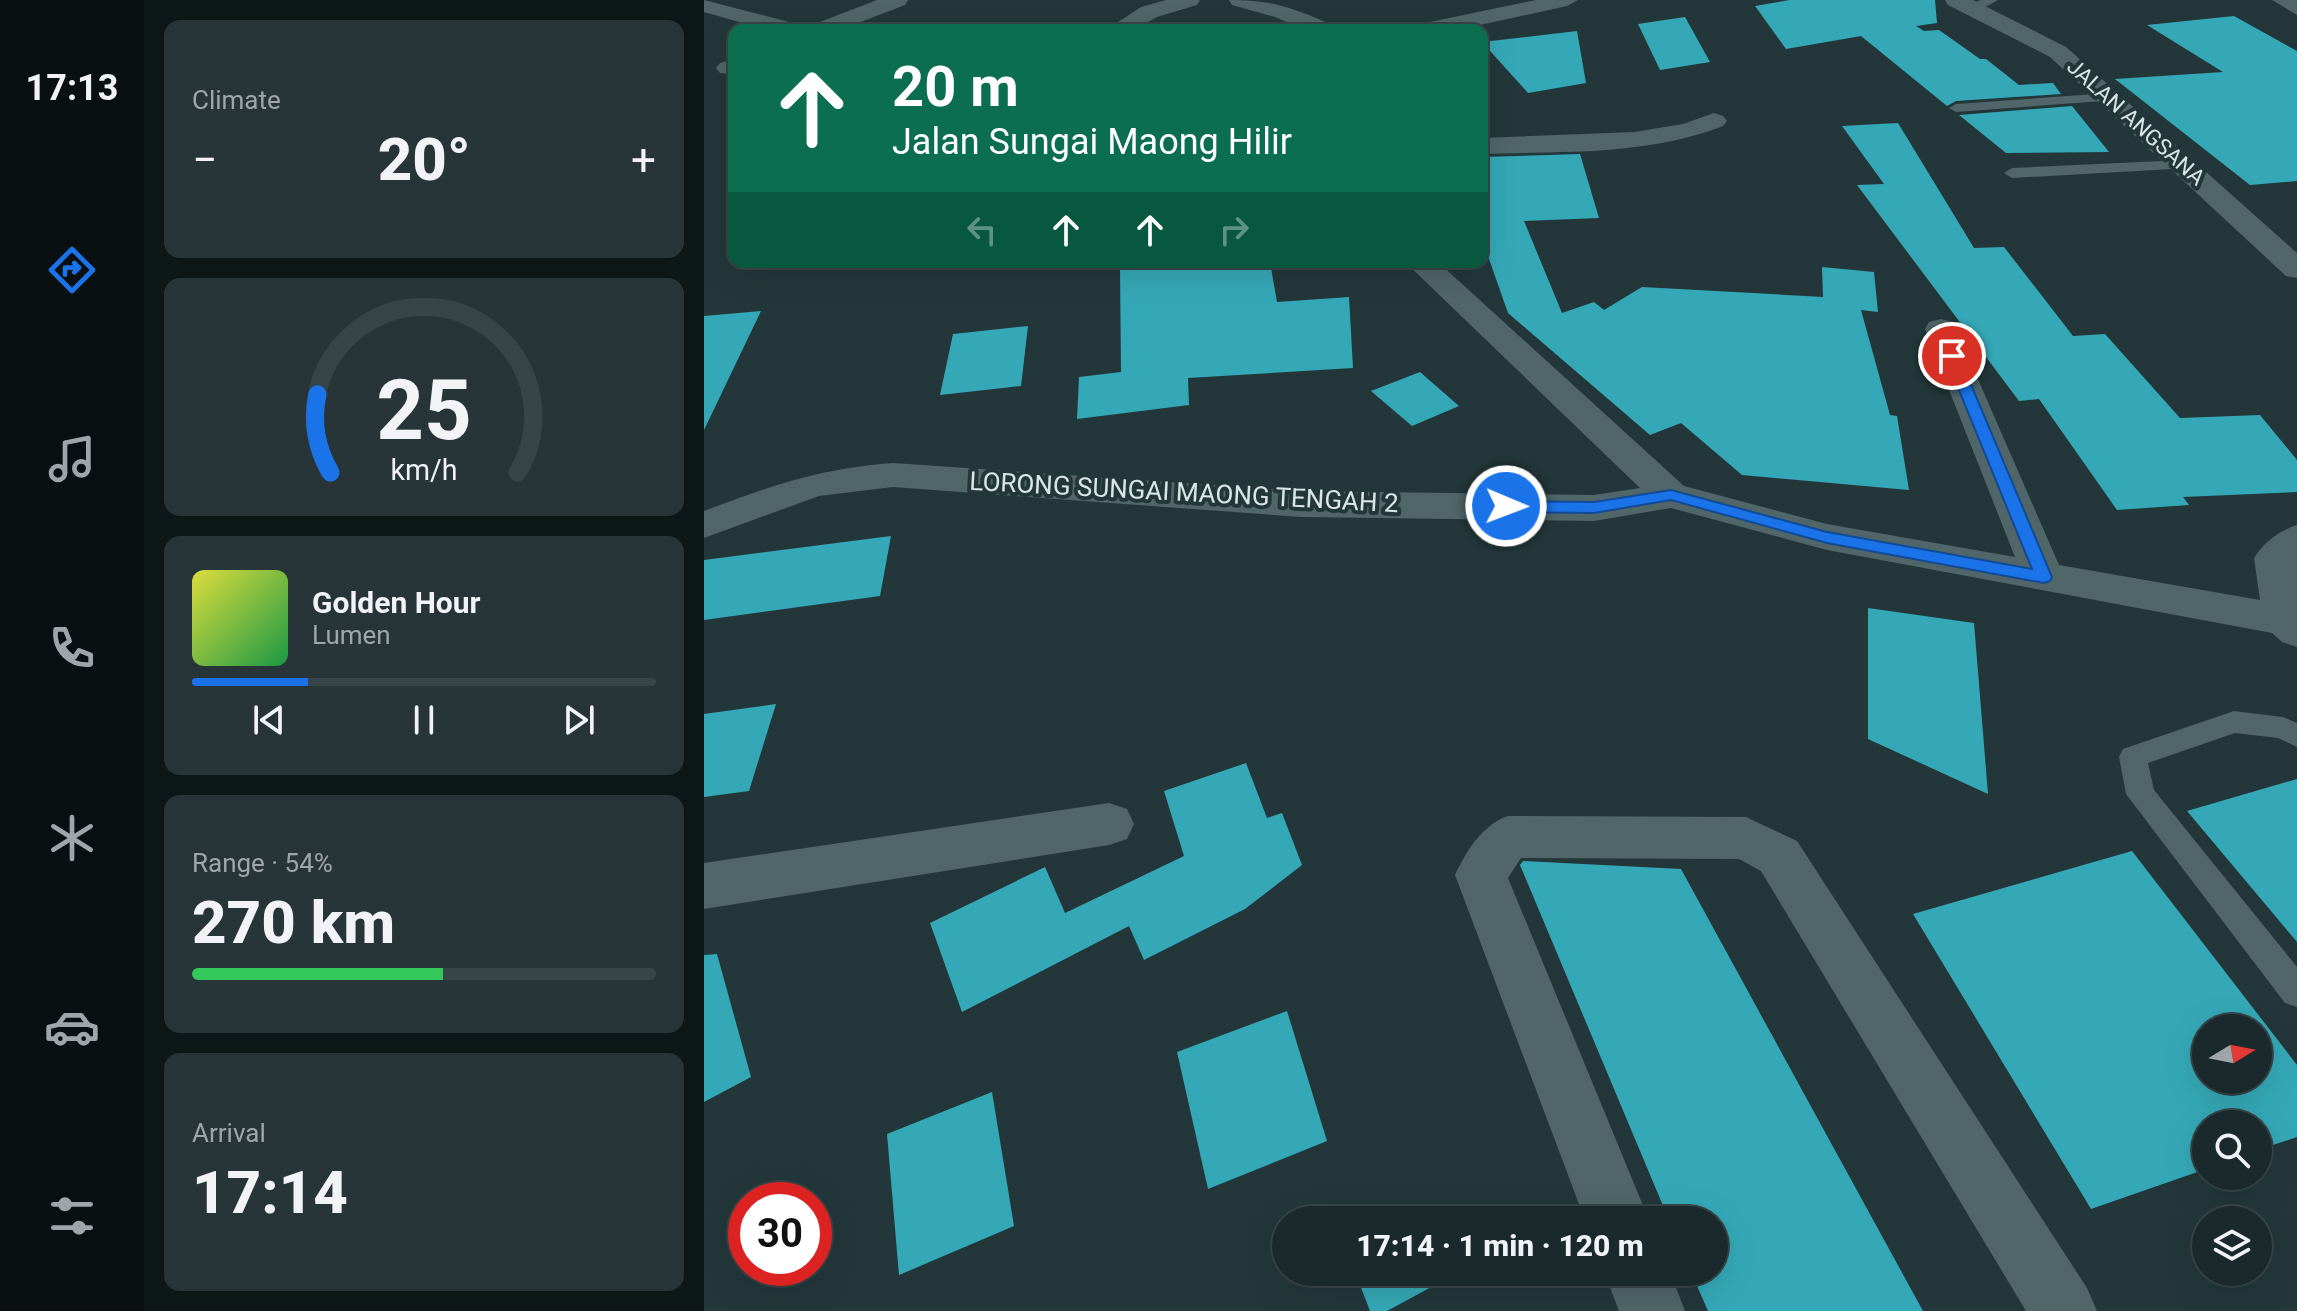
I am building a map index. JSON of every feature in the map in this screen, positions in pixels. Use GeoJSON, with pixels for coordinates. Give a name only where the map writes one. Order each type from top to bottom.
{"type":"FeatureCollection","features":[{"type":"Feature","properties":{"kind":"street"},"geometry":{"type":"LineString","coordinates":[[835,24],[897,0]]}},
{"type":"Feature","properties":{"kind":"street"},"geometry":{"type":"LineString","coordinates":[[1128,24],[1149,12],[1189,0]]}},
{"type":"Feature","properties":{"kind":"street"},"geometry":{"type":"LineString","coordinates":[[1240,0],[1283,12],[1310,24]]}},
{"type":"Feature","properties":{"kind":"street"},"geometry":{"type":"LineString","coordinates":[[1453,24],[1567,0]]}},
{"type":"Feature","properties":{"kind":"street"},"geometry":{"type":"LineString","coordinates":[[2283,0],[2297,8]]}},
{"type":"Feature","properties":{"kind":"street","name":"JALAN ANGSANA"},"geometry":{"type":"LineString","coordinates":[[1974,3],[2058,52],[2297,269]]}},
{"type":"Feature","properties":{"kind":"street"},"geometry":{"type":"LineString","coordinates":[[704,5],[772,24]]}},
{"type":"Feature","properties":{"kind":"street"},"geometry":{"type":"LineString","coordinates":[[1488,146],[1655,138],[1693,132],[1714,121]]}},
{"type":"Feature","properties":{"kind":"street"},"geometry":{"type":"LineString","coordinates":[[1426,268],[1671,495],[1827,537],[2291,626],[2274,558],[2297,539]]}},
{"type":"Feature","properties":{"kind":"street"},"geometry":{"type":"LineString","coordinates":[[1941,329],[2044,577]]}},
{"type":"Feature","properties":{"kind":"street","name":"LORONG SUNGAI MAONG TENGAH 2"},"geometry":{"type":"LineString","coordinates":[[704,525],[809,486],[841,479],[893,475],[1301,504],[1594,508],[1671,495]]}},
{"type":"Feature","properties":{"kind":"street"},"geometry":{"type":"LineString","coordinates":[[704,886],[1109,824]]}},
{"type":"Feature","properties":{"kind":"street"},"geometry":{"type":"LineString","coordinates":[[1611,1206],[1481,875],[1508,837],[1746,838],[1779,856],[2064,1311]]}},
{"type":"Feature","properties":{"kind":"street"},"geometry":{"type":"LineString","coordinates":[[1642,1286],[1652,1311]]}},
{"type":"Feature","properties":{"kind":"lane"},"geometry":{"type":"LineString","coordinates":[[1956,108],[2111,97]]}},
{"type":"Feature","properties":{"kind":"lane"},"geometry":{"type":"LineString","coordinates":[[2012,173],[2184,165]]}},
{"type":"Feature","properties":{"kind":"lane"},"geometry":{"type":"LineString","coordinates":[[2297,736],[2283,728],[2234,722],[2133,757],[2140,794],[2297,992]]}},
{"type":"Feature","properties":{"kind":"building"},"geometry":{"type":"Polygon","coordinates":[[[1790,0],[1935,0],[1937,23],[1916,26],[1924,31],[1939,30],[1980,59],[1986,59],[2019,85],[2053,83],[2061,94],[1956,101],[1947,106],[1861,36],[1786,49],[1755,6],[1790,0]]]}},
{"type":"Feature","properties":{"kind":"building"},"geometry":{"type":"Polygon","coordinates":[[[2234,16],[2297,51],[2297,181],[2250,185],[2115,79],[2223,72],[2147,25],[2234,16]]]}},
{"type":"Feature","properties":{"kind":"building"},"geometry":{"type":"Polygon","coordinates":[[[1685,17],[1710,62],[1660,70],[1638,24],[1685,17]]]}},
{"type":"Feature","properties":{"kind":"building"},"geometry":{"type":"Polygon","coordinates":[[[1577,31],[1586,83],[1528,93],[1488,49],[1488,41],[1577,31]]]}},
{"type":"Feature","properties":{"kind":"building"},"geometry":{"type":"Polygon","coordinates":[[[2072,106],[2109,152],[2006,153],[1959,115],[2072,106]]]}},
{"type":"Feature","properties":{"kind":"building"},"geometry":{"type":"Polygon","coordinates":[[[1898,123],[1974,248],[2004,247],[2073,336],[2105,334],[2180,418],[2260,415],[2297,460],[2297,492],[2183,497],[2189,505],[2117,510],[2039,399],[2019,401],[1857,185],[1884,184],[1842,126],[1898,123]]]}},
{"type":"Feature","properties":{"kind":"building"},"geometry":{"type":"Polygon","coordinates":[[[1580,154],[1599,218],[1524,221],[1562,313],[1594,302],[1604,310],[1642,287],[1823,297],[1822,267],[1874,272],[1878,312],[1861,310],[1890,415],[1897,416],[1909,490],[1742,475],[1681,423],[1650,435],[1508,313],[1488,256],[1488,157],[1580,154]]]}},
{"type":"Feature","properties":{"kind":"building"},"geometry":{"type":"Polygon","coordinates":[[[1120,268],[1271,268],[1277,302],[1349,297],[1353,368],[1188,378],[1189,405],[1077,419],[1079,377],[1121,372],[1120,268]]]}},
{"type":"Feature","properties":{"kind":"building"},"geometry":{"type":"Polygon","coordinates":[[[761,311],[704,430],[704,316],[761,311]]]}},
{"type":"Feature","properties":{"kind":"building"},"geometry":{"type":"Polygon","coordinates":[[[1028,326],[1021,386],[940,395],[953,334],[1028,326]]]}},
{"type":"Feature","properties":{"kind":"building"},"geometry":{"type":"Polygon","coordinates":[[[1420,372],[1459,406],[1412,426],[1371,391],[1420,372]]]}},
{"type":"Feature","properties":{"kind":"building"},"geometry":{"type":"Polygon","coordinates":[[[891,536],[880,596],[704,620],[704,560],[891,536]]]}},
{"type":"Feature","properties":{"kind":"building"},"geometry":{"type":"Polygon","coordinates":[[[1868,608],[1974,623],[1988,794],[1868,739],[1868,608]]]}},
{"type":"Feature","properties":{"kind":"building"},"geometry":{"type":"Polygon","coordinates":[[[776,704],[749,791],[704,797],[704,714],[776,704]]]}},
{"type":"Feature","properties":{"kind":"building"},"geometry":{"type":"Polygon","coordinates":[[[1246,763],[1267,818],[1282,813],[1302,865],[1245,909],[1144,960],[1129,926],[962,1012],[930,923],[1045,867],[1065,913],[1184,856],[1164,791],[1246,763]]]}},
{"type":"Feature","properties":{"kind":"building"},"geometry":{"type":"Polygon","coordinates":[[[2297,779],[2297,942],[2187,811],[2297,779]]]}},
{"type":"Feature","properties":{"kind":"building"},"geometry":{"type":"Polygon","coordinates":[[[2132,851],[2258,1014],[2192,1014],[2192,1094],[2272,1094],[2272,1033],[2297,1065],[2297,1137],[2272,1145],[2272,1110],[2192,1110],[2192,1174],[2091,1209],[1913,914],[2132,851]]]}},
{"type":"Feature","properties":{"kind":"building"},"geometry":{"type":"Polygon","coordinates":[[[1523,861],[1681,869],[1923,1311],[1708,1311],[1697,1286],[1728,1286],[1728,1206],[1663,1206],[1520,865],[1523,861]]]}},
{"type":"Feature","properties":{"kind":"building"},"geometry":{"type":"Polygon","coordinates":[[[717,954],[751,1077],[704,1102],[704,955],[717,954]]]}},
{"type":"Feature","properties":{"kind":"building"},"geometry":{"type":"Polygon","coordinates":[[[1287,1011],[1327,1141],[1208,1189],[1177,1052],[1287,1011]]]}},
{"type":"Feature","properties":{"kind":"building"},"geometry":{"type":"Polygon","coordinates":[[[992,1092],[1014,1226],[899,1275],[887,1134],[992,1092]]]}},
{"type":"Feature","properties":{"kind":"building"},"geometry":{"type":"Polygon","coordinates":[[[1360,1286],[1433,1286],[1387,1311],[1370,1311],[1360,1286]]]}},
{"type":"Feature","properties":{"kind":"route"},"geometry":{"type":"LineString","coordinates":[[1506,506],[1594,508],[1671,495],[1827,537],[2044,577],[1952,356]]}}]}
